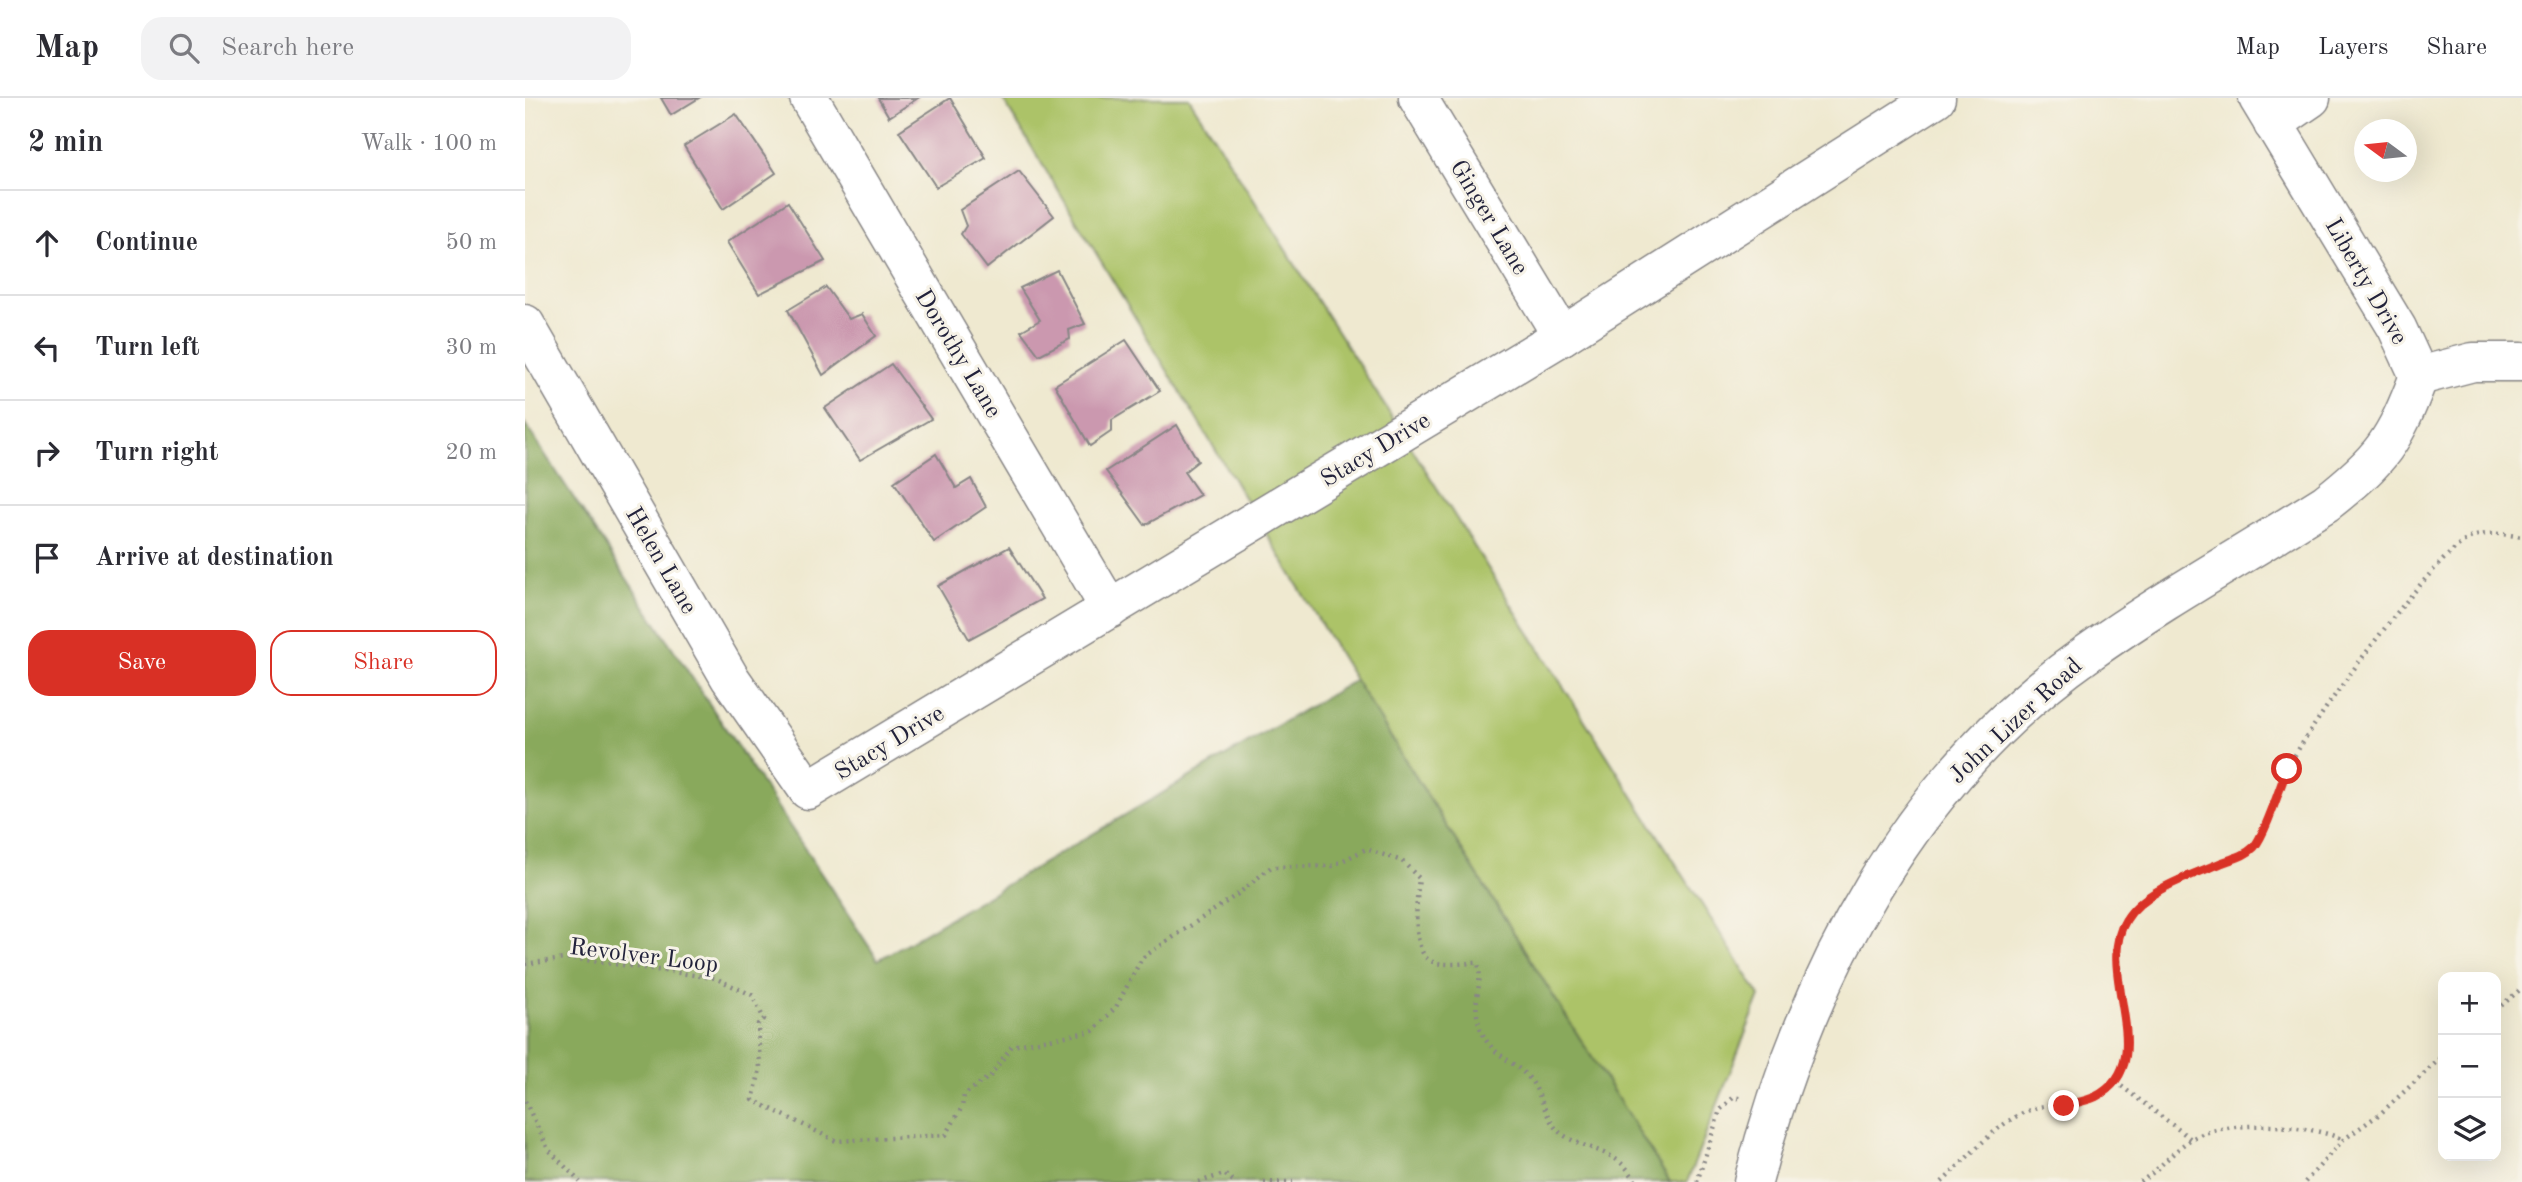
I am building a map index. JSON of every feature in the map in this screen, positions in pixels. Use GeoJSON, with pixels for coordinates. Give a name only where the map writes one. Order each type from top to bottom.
{"type":"FeatureCollection","features":[{"type":"Feature","properties":{"kind":"street","name":"Dorothy Lane"},"geometry":{"type":"LineString","coordinates":[[809,98],[1110,608]]}},
{"type":"Feature","properties":{"kind":"street","name":"Ginger Lane"},"geometry":{"type":"LineString","coordinates":[[1418,98],[1562,336]]}},
{"type":"Feature","properties":{"kind":"street","name":"Stacy Drive"},"geometry":{"type":"LineString","coordinates":[[808,790],[1562,336],[1936,98]]}},
{"type":"Feature","properties":{"kind":"street"},"geometry":{"type":"LineString","coordinates":[[2265,111],[2311,98]]}},
{"type":"Feature","properties":{"kind":"street","name":"Liberty Drive"},"geometry":{"type":"LineString","coordinates":[[2265,111],[2397,328],[2419,376]]}},
{"type":"Feature","properties":{"kind":"street","name":"Helen Lane"},"geometry":{"type":"LineString","coordinates":[[525,324],[730,678],[808,790]]}},
{"type":"Feature","properties":{"kind":"street"},"geometry":{"type":"LineString","coordinates":[[2419,376],[2473,362],[2522,362]]}},
{"type":"Feature","properties":{"kind":"street","name":"John Lizer Road"},"geometry":{"type":"LineString","coordinates":[[1753,1182],[1765,1133],[1797,1040],[1827,971],[1860,906],[1903,840],[1945,784],[2031,698],[2088,653],[2326,503],[2356,479],[2384,452],[2402,422],[2419,376]]}},
{"type":"Feature","properties":{"kind":"path"},"geometry":{"type":"LineString","coordinates":[[1942,1182],[2007,1122],[2029,1110],[2064,1106],[2094,1097],[2116,1082],[2125,1063],[2126,1025],[2117,940],[2126,919],[2143,902],[2179,881],[2244,856],[2256,845],[2287,769],[2308,734],[2371,648],[2446,557],[2469,538],[2494,533],[2522,537]]}},
{"type":"Feature","properties":{"kind":"path","name":"Revolver Loop"},"geometry":{"type":"LineString","coordinates":[[525,964],[571,958],[715,978],[752,995],[764,1019],[758,1024],[759,1069],[753,1100],[836,1141],[946,1135],[962,1107],[964,1095],[990,1076],[1012,1046],[1093,1031],[1116,1007],[1142,958],[1238,894],[1271,867],[1332,866],[1366,849],[1402,861],[1419,878],[1415,920],[1424,956],[1432,962],[1478,963],[1482,977],[1477,1014],[1488,1046],[1530,1079],[1561,1134],[1596,1148],[1628,1167],[1636,1182]]}},
{"type":"Feature","properties":{"kind":"path"},"geometry":{"type":"LineString","coordinates":[[2501,1006],[2522,988]]}},
{"type":"Feature","properties":{"kind":"path"},"geometry":{"type":"LineString","coordinates":[[2305,1182],[2343,1140],[2381,1113],[2438,1061]]}},
{"type":"Feature","properties":{"kind":"path"},"geometry":{"type":"LineString","coordinates":[[2116,1082],[2191,1139]]}},
{"type":"Feature","properties":{"kind":"path"},"geometry":{"type":"LineString","coordinates":[[1697,1182],[1720,1110],[1734,1097],[1742,1099]]}},
{"type":"Feature","properties":{"kind":"path"},"geometry":{"type":"LineString","coordinates":[[525,1101],[548,1149],[580,1182]]}},
{"type":"Feature","properties":{"kind":"path"},"geometry":{"type":"LineString","coordinates":[[2140,1182],[2191,1139],[2218,1130],[2292,1126],[2326,1131],[2343,1140]]}},
{"type":"Feature","properties":{"kind":"path"},"geometry":{"type":"LineString","coordinates":[[1199,1182],[1224,1174],[1235,1182]]}},
{"type":"Feature","properties":{"kind":"path"},"geometry":{"type":"LineString","coordinates":[[1264,1182],[1293,1182]]}},
{"type":"Feature","properties":{"kind":"green space"},"geometry":{"type":"Polygon","coordinates":[[[1002,98],[1189,98],[1760,996],[1687,1182],[1670,1182],[1355,680],[1002,98]]]}},
{"type":"Feature","properties":{"kind":"green space"},"geometry":{"type":"Polygon","coordinates":[[[525,424],[878,960],[1355,680],[1670,1182],[525,1182],[525,424]]]}},
{"type":"Feature","properties":{"kind":"building"},"geometry":{"type":"Polygon","coordinates":[[[661,98],[699,98],[671,115],[661,98]]]}},
{"type":"Feature","properties":{"kind":"building"},"geometry":{"type":"Polygon","coordinates":[[[878,98],[918,98],[889,117],[878,98]]]}},
{"type":"Feature","properties":{"kind":"building"},"geometry":{"type":"Polygon","coordinates":[[[950,98],[986,158],[936,187],[899,131],[950,98]]]}},
{"type":"Feature","properties":{"kind":"building"},"geometry":{"type":"Polygon","coordinates":[[[736,114],[776,173],[723,209],[684,146],[736,114]]]}},
{"type":"Feature","properties":{"kind":"building"},"geometry":{"type":"Polygon","coordinates":[[[1019,171],[1054,216],[987,268],[961,234],[966,226],[960,210],[1019,171]]]}},
{"type":"Feature","properties":{"kind":"building"},"geometry":{"type":"Polygon","coordinates":[[[788,202],[825,261],[759,294],[727,242],[788,202]]]}},
{"type":"Feature","properties":{"kind":"building"},"geometry":{"type":"Polygon","coordinates":[[[1057,270],[1085,324],[1069,330],[1070,339],[1039,355],[1021,331],[1040,320],[1020,288],[1057,270]]]}},
{"type":"Feature","properties":{"kind":"building"},"geometry":{"type":"Polygon","coordinates":[[[826,287],[849,319],[862,314],[876,336],[823,375],[788,310],[826,287]]]}},
{"type":"Feature","properties":{"kind":"building"},"geometry":{"type":"Polygon","coordinates":[[[1126,340],[1160,391],[1112,420],[1112,431],[1090,446],[1055,385],[1126,340]]]}},
{"type":"Feature","properties":{"kind":"building"},"geometry":{"type":"Polygon","coordinates":[[[891,364],[931,419],[860,460],[825,408],[891,364]]]}},
{"type":"Feature","properties":{"kind":"building"},"geometry":{"type":"Polygon","coordinates":[[[1177,425],[1198,461],[1184,472],[1200,495],[1145,525],[1106,471],[1177,425]]]}},
{"type":"Feature","properties":{"kind":"building"},"geometry":{"type":"Polygon","coordinates":[[[936,454],[956,488],[971,479],[986,507],[934,542],[894,482],[936,454]]]}},
{"type":"Feature","properties":{"kind":"building"},"geometry":{"type":"Polygon","coordinates":[[[1009,547],[1042,599],[969,639],[938,586],[1009,547]]]}},
{"type":"Feature","properties":{"kind":"route"},"geometry":{"type":"LineString","coordinates":[[2064,1106],[2094,1097],[2116,1082],[2125,1063],[2126,1025],[2117,940],[2126,919],[2143,902],[2179,881],[2244,856],[2256,845],[2287,769]]}}]}
